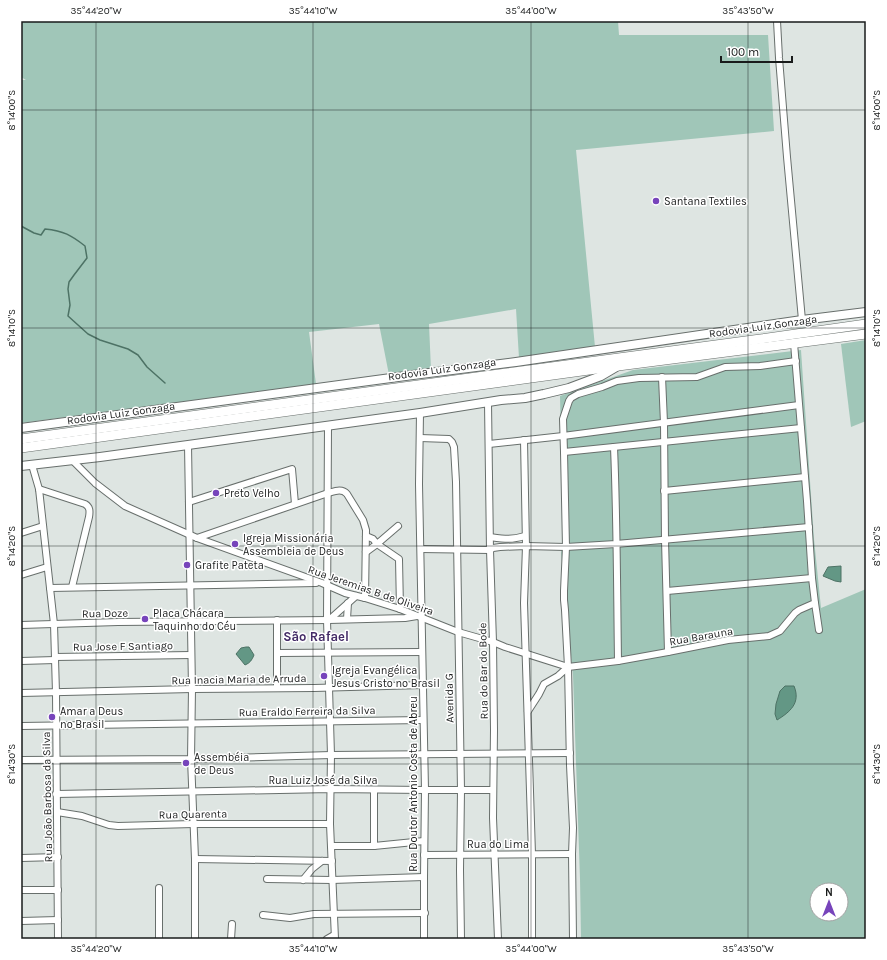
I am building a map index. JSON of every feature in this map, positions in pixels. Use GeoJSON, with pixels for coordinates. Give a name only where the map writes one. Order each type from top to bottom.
{"type":"FeatureCollection","features":[{"type":"Feature","properties":{"kind":"highway","name":"Rodovia Luiz Gonzaga"},"geometry":{"type":"LineString","coordinates":[[21,439],[866,324]]}},
{"type":"Feature","properties":{"kind":"highway","name":"Rodovia Luiz Gonzaga"},"geometry":{"type":"LineString","coordinates":[[21,448],[618,366],[866,334]]}},
{"type":"Feature","properties":{"kind":"main road"},"geometry":{"type":"LineString","coordinates":[[21,428],[516,362],[866,312]]}},
{"type":"Feature","properties":{"kind":"main road"},"geometry":{"type":"LineString","coordinates":[[21,466],[328,426],[544,394],[569,388],[601,376],[618,366]]}},
{"type":"Feature","properties":{"kind":"street"},"geometry":{"type":"LineString","coordinates":[[777,21],[787,157],[802,320]]}},
{"type":"Feature","properties":{"kind":"street"},"geometry":{"type":"LineString","coordinates":[[794,343],[812,578],[819,630]]}},
{"type":"Feature","properties":{"kind":"street"},"geometry":{"type":"LineString","coordinates":[[573,939],[573,828],[568,666],[564,596],[566,547],[563,419],[569,401],[575,395],[617,381],[639,378],[697,377],[729,367],[760,366],[796,361]]}},
{"type":"Feature","properties":{"kind":"street"},"geometry":{"type":"LineString","coordinates":[[662,377],[668,652]]}},
{"type":"Feature","properties":{"kind":"street","name":"Rua do Bar do Bode"},"geometry":{"type":"LineString","coordinates":[[488,403],[493,642],[493,790],[498,939]]}},
{"type":"Feature","properties":{"kind":"street"},"geometry":{"type":"LineString","coordinates":[[489,444],[563,436],[799,405]]}},
{"type":"Feature","properties":{"kind":"street","name":"Rua Doutor Antonio Costa de Abreu"},"geometry":{"type":"LineString","coordinates":[[420,413],[420,616],[425,790],[424,939]]}},
{"type":"Feature","properties":{"kind":"street"},"geometry":{"type":"LineString","coordinates":[[327,939],[335,937],[330,824],[331,721],[328,620],[324,585],[328,493],[328,426]]}},
{"type":"Feature","properties":{"kind":"street"},"geometry":{"type":"LineString","coordinates":[[564,452],[801,428]]}},
{"type":"Feature","properties":{"kind":"street","name":"Avenida G"},"geometry":{"type":"LineString","coordinates":[[420,438],[449,439],[453,443],[456,482],[459,754],[461,790],[461,939]]}},
{"type":"Feature","properties":{"kind":"street"},"geometry":{"type":"LineString","coordinates":[[524,440],[526,546],[524,603],[532,854],[532,939]]}},
{"type":"Feature","properties":{"kind":"street"},"geometry":{"type":"LineString","coordinates":[[188,445],[192,689],[191,759],[195,859],[195,939]]}},
{"type":"Feature","properties":{"kind":"street"},"geometry":{"type":"LineString","coordinates":[[614,447],[618,661]]}},
{"type":"Feature","properties":{"kind":"street","name":"Rua Jeremias B de Oliveira"},"geometry":{"type":"LineString","coordinates":[[72,460],[95,483],[125,506],[197,538],[345,593],[420,616],[458,632],[568,666]]}},
{"type":"Feature","properties":{"kind":"street","name":"Rua João Barbosa da Silva"},"geometry":{"type":"LineString","coordinates":[[32,465],[40,489],[54,624],[58,939]]}},
{"type":"Feature","properties":{"kind":"street"},"geometry":{"type":"LineString","coordinates":[[190,502],[292,469],[295,504]]}},
{"type":"Feature","properties":{"kind":"street"},"geometry":{"type":"LineString","coordinates":[[664,492],[805,477]]}},
{"type":"Feature","properties":{"kind":"street"},"geometry":{"type":"LineString","coordinates":[[40,489],[85,504],[89,508],[89,517],[72,587]]}},
{"type":"Feature","properties":{"kind":"street"},"geometry":{"type":"LineString","coordinates":[[197,538],[328,493],[339,490],[346,492],[363,520],[366,530],[365,598]]}},
{"type":"Feature","properties":{"kind":"street"},"geometry":{"type":"LineString","coordinates":[[21,533],[43,526]]}},
{"type":"Feature","properties":{"kind":"street"},"geometry":{"type":"LineString","coordinates":[[366,552],[398,526]]}},
{"type":"Feature","properties":{"kind":"street"},"geometry":{"type":"LineString","coordinates":[[421,549],[490,550],[497,547],[566,547],[809,527]]}},
{"type":"Feature","properties":{"kind":"street"},"geometry":{"type":"LineString","coordinates":[[366,536],[373,539],[377,544],[399,558],[400,609]]}},
{"type":"Feature","properties":{"kind":"street"},"geometry":{"type":"LineString","coordinates":[[490,537],[510,540],[525,536]]}},
{"type":"Feature","properties":{"kind":"street"},"geometry":{"type":"LineString","coordinates":[[21,575],[47,567]]}},
{"type":"Feature","properties":{"kind":"street"},"geometry":{"type":"LineString","coordinates":[[667,591],[812,578]]}},
{"type":"Feature","properties":{"kind":"street"},"geometry":{"type":"LineString","coordinates":[[50,588],[324,585]]}},
{"type":"Feature","properties":{"kind":"street"},"geometry":{"type":"LineString","coordinates":[[328,620],[356,596]]}},
{"type":"Feature","properties":{"kind":"street"},"geometry":{"type":"LineString","coordinates":[[347,619],[348,602]]}},
{"type":"Feature","properties":{"kind":"street","name":"Rua Barauna"},"geometry":{"type":"LineString","coordinates":[[568,666],[618,661],[721,642],[768,636],[780,631],[799,610],[815,604]]}},
{"type":"Feature","properties":{"kind":"street","name":"Rua Doze"},"geometry":{"type":"LineString","coordinates":[[21,625],[190,621],[328,620],[406,618],[420,616]]}},
{"type":"Feature","properties":{"kind":"street"},"geometry":{"type":"LineString","coordinates":[[277,620],[277,688]]}},
{"type":"Feature","properties":{"kind":"street"},"geometry":{"type":"LineString","coordinates":[[277,653],[422,652]]}},
{"type":"Feature","properties":{"kind":"street","name":"Rua Jose F Santiago"},"geometry":{"type":"LineString","coordinates":[[21,661],[191,655]]}},
{"type":"Feature","properties":{"kind":"street"},"geometry":{"type":"LineString","coordinates":[[528,711],[544,684],[558,676],[568,666]]}},
{"type":"Feature","properties":{"kind":"street","name":"Rua Inacia Maria de Arruda"},"geometry":{"type":"LineString","coordinates":[[21,693],[423,685]]}},
{"type":"Feature","properties":{"kind":"street","name":"Rua Eraldo Ferreira da Silva"},"geometry":{"type":"LineString","coordinates":[[21,726],[423,720]]}},
{"type":"Feature","properties":{"kind":"street"},"geometry":{"type":"LineString","coordinates":[[21,760],[570,753]]}},
{"type":"Feature","properties":{"kind":"street","name":"Rua Luiz José da Silva"},"geometry":{"type":"LineString","coordinates":[[56,794],[331,790],[493,790]]}},
{"type":"Feature","properties":{"kind":"street"},"geometry":{"type":"LineString","coordinates":[[374,790],[374,846]]}},
{"type":"Feature","properties":{"kind":"street","name":"Rua Quarenta"},"geometry":{"type":"LineString","coordinates":[[57,812],[82,816],[113,826],[193,824],[330,824]]}},
{"type":"Feature","properties":{"kind":"street"},"geometry":{"type":"LineString","coordinates":[[331,846],[374,846],[424,841]]}},
{"type":"Feature","properties":{"kind":"street","name":"Rua do Lima"},"geometry":{"type":"LineString","coordinates":[[424,855],[572,854]]}},
{"type":"Feature","properties":{"kind":"street"},"geometry":{"type":"LineString","coordinates":[[21,858],[58,857]]}},
{"type":"Feature","properties":{"kind":"street"},"geometry":{"type":"LineString","coordinates":[[195,859],[332,861]]}},
{"type":"Feature","properties":{"kind":"street"},"geometry":{"type":"LineString","coordinates":[[303,880],[322,860]]}},
{"type":"Feature","properties":{"kind":"street"},"geometry":{"type":"LineString","coordinates":[[267,880],[332,880],[424,877]]}},
{"type":"Feature","properties":{"kind":"street"},"geometry":{"type":"LineString","coordinates":[[159,888],[159,939]]}},
{"type":"Feature","properties":{"kind":"street"},"geometry":{"type":"LineString","coordinates":[[21,890],[58,890]]}},
{"type":"Feature","properties":{"kind":"street"},"geometry":{"type":"LineString","coordinates":[[263,915],[290,918],[314,914],[334,913],[424,913]]}},
{"type":"Feature","properties":{"kind":"street"},"geometry":{"type":"LineString","coordinates":[[21,921],[58,920]]}},
{"type":"Feature","properties":{"kind":"street"},"geometry":{"type":"LineString","coordinates":[[231,939],[232,924]]}},
{"type":"Feature","properties":{"kind":"shaded area"},"geometry":{"type":"Polygon","coordinates":[[[21,21],[618,21],[619,35],[768,35],[774,131],[576,150],[595,347],[519,358],[516,309],[429,324],[431,370],[389,375],[379,324],[309,332],[316,384],[21,423],[21,80],[26,80],[21,77],[21,21]]]}},
{"type":"Feature","properties":{"kind":"shaded area"},"geometry":{"type":"Polygon","coordinates":[[[866,340],[866,421],[851,427],[841,344],[866,340]]]}},
{"type":"Feature","properties":{"kind":"shaded area"},"geometry":{"type":"Polygon","coordinates":[[[801,350],[814,539],[821,608],[866,589],[866,939],[581,939],[573,675],[561,553],[563,538],[560,396],[633,370],[801,350]]]}},
{"type":"Feature","properties":{"kind":"shaded area"},"geometry":{"type":"Polygon","coordinates":[[[841,566],[841,582],[823,576],[828,567],[841,566]]]}},
{"type":"Feature","properties":{"kind":"shaded area"},"geometry":{"type":"Polygon","coordinates":[[[249,647],[254,655],[251,661],[245,665],[236,654],[241,648],[249,647]]]}},
{"type":"Feature","properties":{"kind":"shaded area"},"geometry":{"type":"Polygon","coordinates":[[[785,686],[794,686],[796,692],[795,702],[786,714],[777,720],[775,714],[776,704],[780,691],[785,686]]]}},
{"type":"Feature","properties":{"kind":"waterway"},"geometry":{"type":"LineString","coordinates":[[21,226],[41,235],[45,229],[62,232],[71,236],[85,246],[87,258],[69,282],[68,289],[70,305],[68,316],[88,334],[100,340],[128,349],[138,355],[147,367],[165,383]]}},
{"type":"Feature","properties":{"kind":"place","name":"Santana Textiles"},"geometry":{"type":"Point","coordinates":[656,201]}},
{"type":"Feature","properties":{"kind":"place","name":"Preto Velho"},"geometry":{"type":"Point","coordinates":[216,493]}},
{"type":"Feature","properties":{"kind":"place","name":"Igreja Missionária Assembleia de Deus"},"geometry":{"type":"Point","coordinates":[235,544]}},
{"type":"Feature","properties":{"kind":"place","name":"Grafite Pateta"},"geometry":{"type":"Point","coordinates":[187,565]}},
{"type":"Feature","properties":{"kind":"place","name":"Placa Chácara Taquinho do Céu"},"geometry":{"type":"Point","coordinates":[145,619]}},
{"type":"Feature","properties":{"kind":"place","name":"Igreja Evangélica Jesus Cristo no Brasil"},"geometry":{"type":"Point","coordinates":[324,676]}},
{"type":"Feature","properties":{"kind":"place","name":"Amar a Deus no Brasil"},"geometry":{"type":"Point","coordinates":[52,717]}},
{"type":"Feature","properties":{"kind":"place","name":"Assembéia de Deus"},"geometry":{"type":"Point","coordinates":[186,763]}},
{"type":"Feature","properties":{"kind":"district","name":"São Rafael"},"geometry":{"type":"Point","coordinates":[316,636]}}]}
